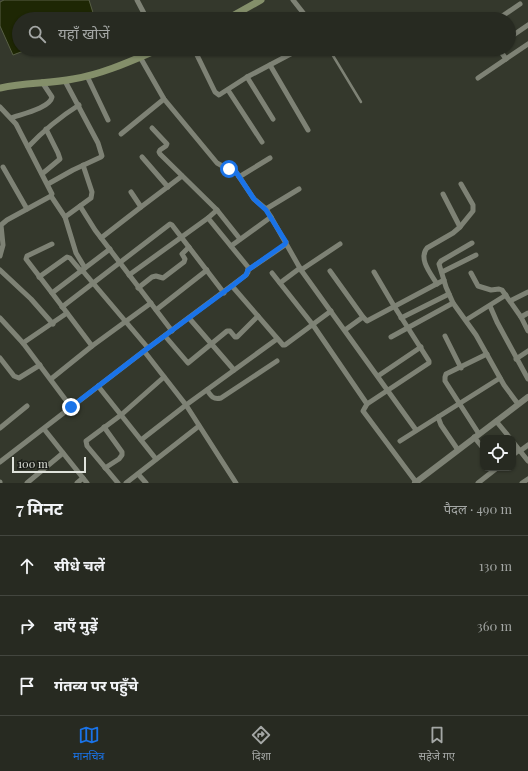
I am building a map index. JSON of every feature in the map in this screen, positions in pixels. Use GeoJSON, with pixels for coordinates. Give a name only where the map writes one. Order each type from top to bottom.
{"type":"FeatureCollection","features":[{"type":"Feature","properties":{"kind":"main road"},"geometry":{"type":"LineString","coordinates":[[240,12],[261,0]]}},
{"type":"Feature","properties":{"kind":"main road"},"geometry":{"type":"LineString","coordinates":[[0,88],[42,82],[65,81],[106,71],[140,57]]}},
{"type":"Feature","properties":{"kind":"street"},"geometry":{"type":"LineString","coordinates":[[137,0],[143,12]]}},
{"type":"Feature","properties":{"kind":"street"},"geometry":{"type":"LineString","coordinates":[[293,0],[302,12]]}},
{"type":"Feature","properties":{"kind":"street"},"geometry":{"type":"LineString","coordinates":[[508,12],[520,4]]}},
{"type":"Feature","properties":{"kind":"street"},"geometry":{"type":"LineString","coordinates":[[516,33],[528,25]]}},
{"type":"Feature","properties":{"kind":"street"},"geometry":{"type":"LineString","coordinates":[[516,52],[528,44]]}},
{"type":"Feature","properties":{"kind":"street"},"geometry":{"type":"LineString","coordinates":[[197,56],[215,92],[219,95],[247,77],[288,56]]}},
{"type":"Feature","properties":{"kind":"street"},"geometry":{"type":"LineString","coordinates":[[478,78],[510,56]]}},
{"type":"Feature","properties":{"kind":"street"},"geometry":{"type":"LineString","coordinates":[[140,57],[164,99],[217,163],[226,168],[234,169],[254,199],[266,210],[286,242],[300,269],[416,430]]}},
{"type":"Feature","properties":{"kind":"street"},"geometry":{"type":"LineString","coordinates":[[270,66],[308,130]]}},
{"type":"Feature","properties":{"kind":"street"},"geometry":{"type":"LineString","coordinates":[[87,76],[108,120]]}},
{"type":"Feature","properties":{"kind":"street"},"geometry":{"type":"LineString","coordinates":[[247,77],[273,119]]}},
{"type":"Feature","properties":{"kind":"street"},"geometry":{"type":"LineString","coordinates":[[48,184],[101,157],[102,153],[79,105],[65,81]]}},
{"type":"Feature","properties":{"kind":"street"},"geometry":{"type":"LineString","coordinates":[[11,118],[43,107],[52,100],[52,97],[42,82]]}},
{"type":"Feature","properties":{"kind":"street"},"geometry":{"type":"LineString","coordinates":[[228,90],[262,142]]}},
{"type":"Feature","properties":{"kind":"street"},"geometry":{"type":"LineString","coordinates":[[121,134],[164,99]]}},
{"type":"Feature","properties":{"kind":"street"},"geometry":{"type":"LineString","coordinates":[[28,147],[46,129],[79,105]]}},
{"type":"Feature","properties":{"kind":"street"},"geometry":{"type":"LineString","coordinates":[[0,107],[16,124],[48,184],[52,196],[65,217],[82,270]]}},
{"type":"Feature","properties":{"kind":"street"},"geometry":{"type":"LineString","coordinates":[[152,128],[167,144],[159,152],[217,210],[240,239]]}},
{"type":"Feature","properties":{"kind":"street"},"geometry":{"type":"LineString","coordinates":[[42,174],[60,159],[46,129]]}},
{"type":"Feature","properties":{"kind":"street"},"geometry":{"type":"LineString","coordinates":[[142,157],[168,186]]}},
{"type":"Feature","properties":{"kind":"street"},"geometry":{"type":"LineString","coordinates":[[239,176],[270,158]]}},
{"type":"Feature","properties":{"kind":"street"},"geometry":{"type":"LineString","coordinates":[[65,217],[91,198],[92,195],[83,165]]}},
{"type":"Feature","properties":{"kind":"street"},"geometry":{"type":"LineString","coordinates":[[3,167],[27,209]]}},
{"type":"Feature","properties":{"kind":"street"},"geometry":{"type":"LineString","coordinates":[[101,238],[182,176]]}},
{"type":"Feature","properties":{"kind":"street"},"geometry":{"type":"LineString","coordinates":[[437,284],[424,261],[424,251],[460,227],[474,208],[461,184]]}},
{"type":"Feature","properties":{"kind":"street"},"geometry":{"type":"LineString","coordinates":[[266,210],[299,190]]}},
{"type":"Feature","properties":{"kind":"street"},"geometry":{"type":"LineString","coordinates":[[131,192],[141,207]]}},
{"type":"Feature","properties":{"kind":"street"},"geometry":{"type":"LineString","coordinates":[[443,194],[460,227]]}},
{"type":"Feature","properties":{"kind":"street"},"geometry":{"type":"LineString","coordinates":[[0,256],[3,245],[0,225],[52,196]]}},
{"type":"Feature","properties":{"kind":"street"},"geometry":{"type":"LineString","coordinates":[[80,206],[101,238],[172,331]]}},
{"type":"Feature","properties":{"kind":"street"},"geometry":{"type":"LineString","coordinates":[[129,275],[217,210]]}},
{"type":"Feature","properties":{"kind":"street"},"geometry":{"type":"LineString","coordinates":[[231,246],[271,217]]}},
{"type":"Feature","properties":{"kind":"street"},"geometry":{"type":"LineString","coordinates":[[208,218],[248,267],[248,270]]}},
{"type":"Feature","properties":{"kind":"street"},"geometry":{"type":"LineString","coordinates":[[62,307],[94,284],[170,224],[224,293]]}},
{"type":"Feature","properties":{"kind":"street"},"geometry":{"type":"LineString","coordinates":[[0,462],[98,386],[224,293],[246,275],[248,270],[286,242]]}},
{"type":"Feature","properties":{"kind":"street"},"geometry":{"type":"LineString","coordinates":[[472,243],[441,261],[439,264],[453,303],[466,320],[500,378],[518,404]]}},
{"type":"Feature","properties":{"kind":"street"},"geometry":{"type":"LineString","coordinates":[[52,244],[26,257],[26,261],[92,346]]}},
{"type":"Feature","properties":{"kind":"street"},"geometry":{"type":"LineString","coordinates":[[280,283],[340,244]]}},
{"type":"Feature","properties":{"kind":"street"},"geometry":{"type":"LineString","coordinates":[[138,288],[152,277],[156,276],[163,278],[184,262],[185,259],[182,254],[189,247]]}},
{"type":"Feature","properties":{"kind":"street"},"geometry":{"type":"LineString","coordinates":[[52,293],[110,249]]}},
{"type":"Feature","properties":{"kind":"street"},"geometry":{"type":"LineString","coordinates":[[442,272],[476,255]]}},
{"type":"Feature","properties":{"kind":"street"},"geometry":{"type":"LineString","coordinates":[[39,278],[67,257],[70,258],[82,270],[125,322],[186,405],[236,483]]}},
{"type":"Feature","properties":{"kind":"street"},"geometry":{"type":"LineString","coordinates":[[0,270],[31,299],[53,324]]}},
{"type":"Feature","properties":{"kind":"street"},"geometry":{"type":"LineString","coordinates":[[156,310],[207,270]]}},
{"type":"Feature","properties":{"kind":"street"},"geometry":{"type":"LineString","coordinates":[[330,272],[367,321],[444,280]]}},
{"type":"Feature","properties":{"kind":"street"},"geometry":{"type":"LineString","coordinates":[[374,272],[401,318],[421,347],[429,363],[367,404],[363,411],[415,482],[528,397]]}},
{"type":"Feature","properties":{"kind":"street"},"geometry":{"type":"LineString","coordinates":[[272,273],[313,325],[367,404]]}},
{"type":"Feature","properties":{"kind":"street"},"geometry":{"type":"LineString","coordinates":[[471,274],[478,286],[491,290],[501,289],[521,317],[528,330]]}},
{"type":"Feature","properties":{"kind":"street"},"geometry":{"type":"LineString","coordinates":[[232,286],[277,339],[285,345],[331,311]]}},
{"type":"Feature","properties":{"kind":"street"},"geometry":{"type":"LineString","coordinates":[[510,302],[528,292]]}},
{"type":"Feature","properties":{"kind":"street"},"geometry":{"type":"LineString","coordinates":[[401,318],[449,294]]}},
{"type":"Feature","properties":{"kind":"street"},"geometry":{"type":"LineString","coordinates":[[466,320],[506,295]]}},
{"type":"Feature","properties":{"kind":"street"},"geometry":{"type":"LineString","coordinates":[[391,337],[453,303]]}},
{"type":"Feature","properties":{"kind":"street"},"geometry":{"type":"LineString","coordinates":[[51,379],[92,346],[151,304]]}},
{"type":"Feature","properties":{"kind":"street"},"geometry":{"type":"LineString","coordinates":[[490,306],[496,322],[528,379]]}},
{"type":"Feature","properties":{"kind":"street"},"geometry":{"type":"LineString","coordinates":[[23,343],[53,324],[67,313]]}},
{"type":"Feature","properties":{"kind":"street"},"geometry":{"type":"LineString","coordinates":[[521,317],[528,313]]}},
{"type":"Feature","properties":{"kind":"street"},"geometry":{"type":"LineString","coordinates":[[165,336],[188,363],[227,331],[230,331],[235,337],[237,337],[258,316]]}},
{"type":"Feature","properties":{"kind":"street"},"geometry":{"type":"LineString","coordinates":[[345,330],[363,317]]}},
{"type":"Feature","properties":{"kind":"street"},"geometry":{"type":"LineString","coordinates":[[0,318],[23,343],[71,407]]}},
{"type":"Feature","properties":{"kind":"street"},"geometry":{"type":"LineString","coordinates":[[189,318],[234,370]]}},
{"type":"Feature","properties":{"kind":"street"},"geometry":{"type":"LineString","coordinates":[[445,336],[461,368]]}},
{"type":"Feature","properties":{"kind":"street"},"geometry":{"type":"LineString","coordinates":[[142,440],[186,405],[277,339]]}},
{"type":"Feature","properties":{"kind":"street"},"geometry":{"type":"LineString","coordinates":[[378,376],[421,347]]}},
{"type":"Feature","properties":{"kind":"street"},"geometry":{"type":"LineString","coordinates":[[516,358],[528,351]]}},
{"type":"Feature","properties":{"kind":"street"},"geometry":{"type":"LineString","coordinates":[[480,442],[444,377],[446,374],[487,354]]}},
{"type":"Feature","properties":{"kind":"street"},"geometry":{"type":"LineString","coordinates":[[0,358],[16,378],[19,378],[40,365]]}},
{"type":"Feature","properties":{"kind":"street"},"geometry":{"type":"LineString","coordinates":[[207,390],[215,399],[221,398],[277,361]]}},
{"type":"Feature","properties":{"kind":"street"},"geometry":{"type":"LineString","coordinates":[[118,483],[86,443],[164,377]]}},
{"type":"Feature","properties":{"kind":"street"},"geometry":{"type":"LineString","coordinates":[[400,441],[500,378]]}},
{"type":"Feature","properties":{"kind":"street"},"geometry":{"type":"LineString","coordinates":[[98,386],[156,459]]}},
{"type":"Feature","properties":{"kind":"street"},"geometry":{"type":"LineString","coordinates":[[0,428],[27,406]]}},
{"type":"Feature","properties":{"kind":"street"},"geometry":{"type":"LineString","coordinates":[[438,417],[441,425],[458,450]]}},
{"type":"Feature","properties":{"kind":"street"},"geometry":{"type":"LineString","coordinates":[[496,421],[508,435]]}},
{"type":"Feature","properties":{"kind":"street"},"geometry":{"type":"LineString","coordinates":[[126,483],[199,426]]}},
{"type":"Feature","properties":{"kind":"street"},"geometry":{"type":"LineString","coordinates":[[104,427],[122,452],[119,459],[105,468]]}},
{"type":"Feature","properties":{"kind":"street"},"geometry":{"type":"LineString","coordinates":[[44,428],[87,483]]}},
{"type":"Feature","properties":{"kind":"street"},"geometry":{"type":"LineString","coordinates":[[516,445],[528,461]]}},
{"type":"Feature","properties":{"kind":"street"},"geometry":{"type":"LineString","coordinates":[[516,453],[528,445]]}},
{"type":"Feature","properties":{"kind":"street"},"geometry":{"type":"LineString","coordinates":[[27,483],[63,453]]}},
{"type":"Feature","properties":{"kind":"street"},"geometry":{"type":"LineString","coordinates":[[478,483],[493,471]]}},
{"type":"Feature","properties":{"kind":"street"},"geometry":{"type":"LineString","coordinates":[[138,474],[146,483]]}},
{"type":"Feature","properties":{"kind":"street"},"geometry":{"type":"LineString","coordinates":[[77,483],[83,478]]}},
{"type":"Feature","properties":{"kind":"street"},"geometry":{"type":"LineString","coordinates":[[522,483],[528,479]]}},
{"type":"Feature","properties":{"kind":"lane"},"geometry":{"type":"LineString","coordinates":[[333,56],[361,102]]}},
{"type":"Feature","properties":{"kind":"shaded area"},"geometry":{"type":"Polygon","coordinates":[[[4,0],[89,0],[93,12],[12,12],[12,53],[0,26],[0,2],[4,0]]]}},
{"type":"Feature","properties":{"kind":"route"},"geometry":{"type":"LineString","coordinates":[[71,407],[232,286],[246,275],[248,270],[285,244],[286,242],[266,210],[249,193],[234,169],[229,169]]}}]}
